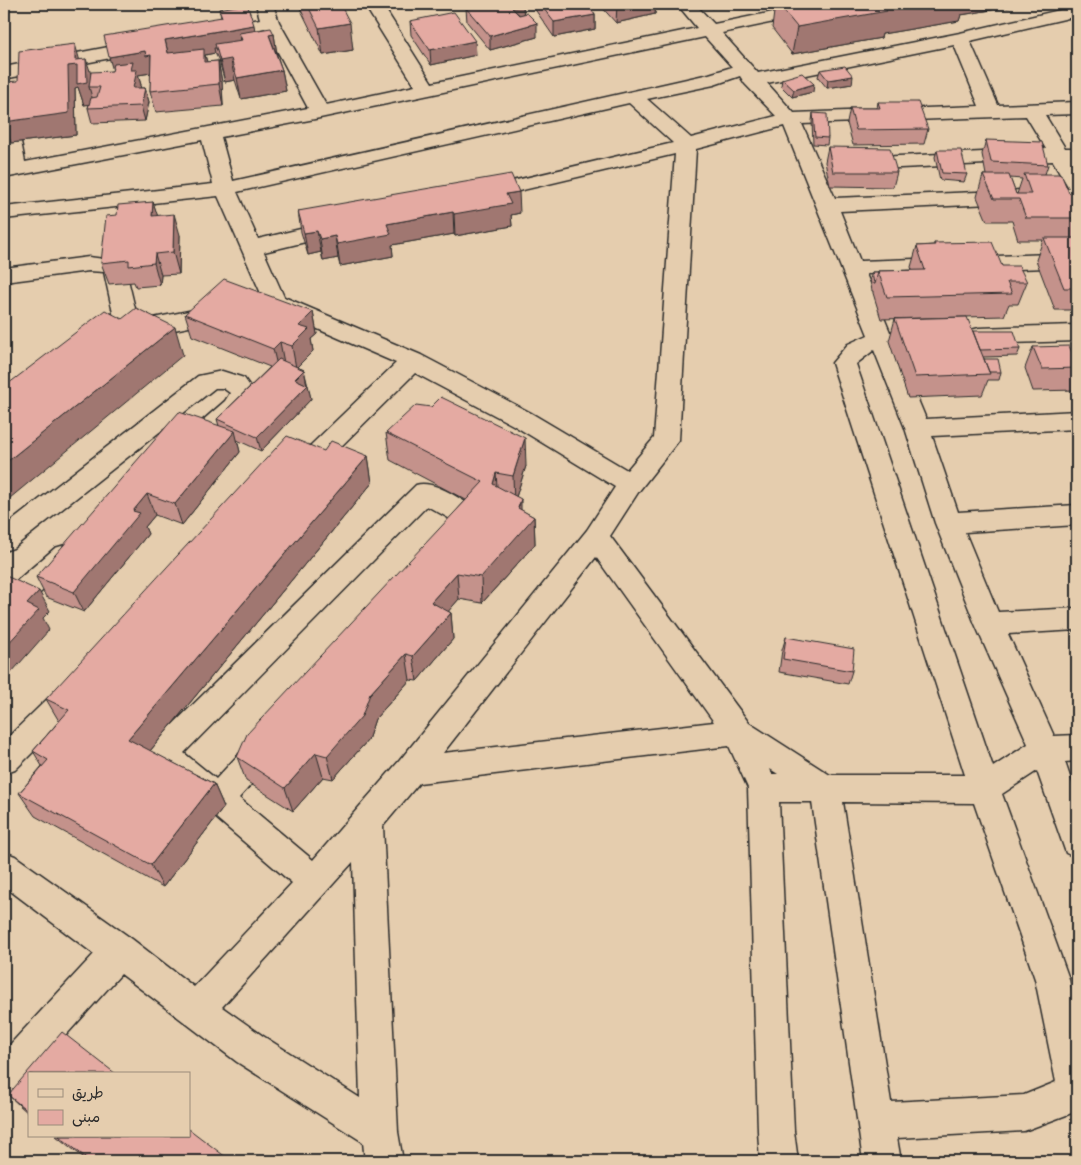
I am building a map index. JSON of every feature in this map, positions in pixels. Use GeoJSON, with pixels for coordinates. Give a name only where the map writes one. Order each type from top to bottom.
{"type":"FeatureCollection","features":[{"type":"Feature","properties":{"kind":"street"},"geometry":{"type":"LineString","coordinates":[[263,4],[270,22],[320,112]]}},
{"type":"Feature","properties":{"kind":"street"},"geometry":{"type":"LineString","coordinates":[[375,4],[426,89]]}},
{"type":"Feature","properties":{"kind":"street"},"geometry":{"type":"LineString","coordinates":[[686,4],[747,75],[789,119],[827,165],[826,205],[916,428],[948,523],[989,624],[1045,749],[1077,843]]}},
{"type":"Feature","properties":{"kind":"street"},"geometry":{"type":"LineString","coordinates":[[4,106],[10,171],[320,112],[836,4]]}},
{"type":"Feature","properties":{"kind":"street"},"geometry":{"type":"LineString","coordinates":[[4,213],[225,189],[714,79],[960,38],[1077,11]]}},
{"type":"Feature","properties":{"kind":"street"},"geometry":{"type":"LineString","coordinates":[[204,35],[270,22]]}},
{"type":"Feature","properties":{"kind":"street"},"geometry":{"type":"LineString","coordinates":[[960,38],[991,111]]}},
{"type":"Feature","properties":{"kind":"street"},"geometry":{"type":"LineString","coordinates":[[4,74],[165,42]]}},
{"type":"Feature","properties":{"kind":"street"},"geometry":{"type":"LineString","coordinates":[[633,96],[686,144]]}},
{"type":"Feature","properties":{"kind":"street"},"geometry":{"type":"LineString","coordinates":[[462,199],[625,161],[789,119],[1077,108]]}},
{"type":"Feature","properties":{"kind":"street"},"geometry":{"type":"LineString","coordinates":[[1032,110],[1068,154],[1077,185]]}},
{"type":"Feature","properties":{"kind":"street"},"geometry":{"type":"LineString","coordinates":[[210,133],[225,189],[250,248],[259,305]]}},
{"type":"Feature","properties":{"kind":"street"},"geometry":{"type":"LineString","coordinates":[[197,1009],[315,882],[411,770],[596,537],[630,484],[666,440],[686,144]]}},
{"type":"Feature","properties":{"kind":"street"},"geometry":{"type":"LineString","coordinates":[[827,165],[1068,154]]}},
{"type":"Feature","properties":{"kind":"street"},"geometry":{"type":"LineString","coordinates":[[826,205],[1077,194]]}},
{"type":"Feature","properties":{"kind":"street"},"geometry":{"type":"LineString","coordinates":[[250,248],[356,223]]}},
{"type":"Feature","properties":{"kind":"street"},"geometry":{"type":"LineString","coordinates":[[852,268],[1077,260]]}},
{"type":"Feature","properties":{"kind":"street"},"geometry":{"type":"LineString","coordinates":[[4,275],[89,264],[111,266],[115,270],[121,337],[259,305],[413,361],[522,419],[630,484]]}},
{"type":"Feature","properties":{"kind":"street"},"geometry":{"type":"LineString","coordinates":[[960,337],[1077,333]]}},
{"type":"Feature","properties":{"kind":"street"},"geometry":{"type":"LineString","coordinates":[[877,1121],[1024,1113],[1077,1093],[1052,979],[985,789],[844,363],[860,345],[882,340],[921,338]]}},
{"type":"Feature","properties":{"kind":"street"},"geometry":{"type":"LineString","coordinates":[[278,492],[413,361]]}},
{"type":"Feature","properties":{"kind":"street"},"geometry":{"type":"LineString","coordinates":[[4,541],[207,382],[221,379],[238,385],[242,392],[240,399],[234,407],[167,466]]}},
{"type":"Feature","properties":{"kind":"street"},"geometry":{"type":"LineString","coordinates":[[916,428],[1077,420]]}},
{"type":"Feature","properties":{"kind":"street"},"geometry":{"type":"LineString","coordinates":[[218,799],[472,519],[425,492],[163,754],[315,882]]}},
{"type":"Feature","properties":{"kind":"street"},"geometry":{"type":"LineString","coordinates":[[948,523],[1077,515]]}},
{"type":"Feature","properties":{"kind":"street"},"geometry":{"type":"LineString","coordinates":[[4,608],[85,537]]}},
{"type":"Feature","properties":{"kind":"street"},"geometry":{"type":"LineString","coordinates":[[596,537],[738,732],[764,788],[779,1161]]}},
{"type":"Feature","properties":{"kind":"street"},"geometry":{"type":"LineString","coordinates":[[989,624],[1077,619]]}},
{"type":"Feature","properties":{"kind":"street"},"geometry":{"type":"LineString","coordinates":[[4,761],[95,672]]}},
{"type":"Feature","properties":{"kind":"street"},"geometry":{"type":"LineString","coordinates":[[411,770],[738,732],[826,788],[882,1161]]}},
{"type":"Feature","properties":{"kind":"street"},"geometry":{"type":"LineString","coordinates":[[764,788],[985,789],[1045,749],[1077,748]]}},
{"type":"Feature","properties":{"kind":"street"},"geometry":{"type":"LineString","coordinates":[[367,820],[382,1147]]}},
{"type":"Feature","properties":{"kind":"street"},"geometry":{"type":"LineString","coordinates":[[4,867],[120,951],[382,1147]]}},
{"type":"Feature","properties":{"kind":"street"},"geometry":{"type":"LineString","coordinates":[[4,1077],[120,951]]}},
{"type":"Feature","properties":{"kind":"building"},"geometry":{"type":"Polygon","coordinates":[[[247,4],[254,25],[165,40],[168,53],[204,49],[204,62],[218,61],[219,84],[150,91],[151,55],[146,56],[145,51],[109,57],[104,36],[222,17],[219,9],[247,4]]]}},
{"type":"Feature","properties":{"kind":"building"},"geometry":{"type":"Polygon","coordinates":[[[307,4],[340,4],[350,23],[319,28],[307,4]]]}},
{"type":"Feature","properties":{"kind":"building"},"geometry":{"type":"Polygon","coordinates":[[[482,4],[523,4],[512,8],[519,15],[527,13],[537,23],[490,36],[466,8],[482,4]]]}},
{"type":"Feature","properties":{"kind":"building"},"geometry":{"type":"Polygon","coordinates":[[[540,4],[587,4],[595,15],[554,22],[540,4]]]}},
{"type":"Feature","properties":{"kind":"building"},"geometry":{"type":"Polygon","coordinates":[[[778,4],[910,4],[884,8],[887,11],[797,27],[778,4]]]}},
{"type":"Feature","properties":{"kind":"building"},"geometry":{"type":"Polygon","coordinates":[[[454,12],[475,41],[430,50],[410,21],[454,12]]]}},
{"type":"Feature","properties":{"kind":"building"},"geometry":{"type":"Polygon","coordinates":[[[271,28],[274,34],[269,35],[282,70],[237,78],[231,59],[220,61],[215,44],[242,40],[239,33],[271,28]]]}},
{"type":"Feature","properties":{"kind":"building"},"geometry":{"type":"Polygon","coordinates":[[[75,44],[75,60],[86,59],[87,82],[77,84],[77,65],[68,66],[69,113],[4,122],[5,82],[18,81],[19,51],[75,44]]]}},
{"type":"Feature","properties":{"kind":"building"},"geometry":{"type":"Polygon","coordinates":[[[133,62],[131,70],[137,70],[133,88],[145,88],[141,106],[88,108],[91,98],[97,97],[100,87],[89,87],[91,72],[112,71],[114,64],[133,62]]]}},
{"type":"Feature","properties":{"kind":"building"},"geometry":{"type":"Polygon","coordinates":[[[845,66],[853,76],[828,80],[820,70],[845,66]]]}},
{"type":"Feature","properties":{"kind":"building"},"geometry":{"type":"Polygon","coordinates":[[[802,73],[814,84],[794,90],[782,79],[802,73]]]}},
{"type":"Feature","properties":{"kind":"building"},"geometry":{"type":"Polygon","coordinates":[[[878,102],[918,102],[928,129],[856,130],[850,108],[880,108],[878,102]]]}},
{"type":"Feature","properties":{"kind":"building"},"geometry":{"type":"Polygon","coordinates":[[[813,113],[827,114],[828,138],[815,137],[813,113]]]}},
{"type":"Feature","properties":{"kind":"building"},"geometry":{"type":"Polygon","coordinates":[[[986,140],[1042,142],[1048,165],[991,162],[986,140]]]}},
{"type":"Feature","properties":{"kind":"building"},"geometry":{"type":"Polygon","coordinates":[[[828,147],[890,148],[897,172],[833,172],[828,147]]]}},
{"type":"Feature","properties":{"kind":"building"},"geometry":{"type":"Polygon","coordinates":[[[937,150],[961,150],[967,174],[942,173],[937,150]]]}},
{"type":"Feature","properties":{"kind":"building"},"geometry":{"type":"Polygon","coordinates":[[[511,174],[519,192],[506,194],[511,204],[387,224],[391,234],[337,244],[335,236],[320,239],[317,231],[304,233],[298,211],[511,174]]]}},
{"type":"Feature","properties":{"kind":"building"},"geometry":{"type":"Polygon","coordinates":[[[1024,174],[1061,174],[1069,193],[1077,193],[1077,218],[1026,218],[1019,199],[994,199],[983,175],[1009,175],[1016,194],[1031,194],[1024,174]]]}},
{"type":"Feature","properties":{"kind":"building"},"geometry":{"type":"Polygon","coordinates":[[[153,202],[152,216],[174,214],[173,252],[155,254],[154,263],[129,266],[129,260],[101,263],[106,216],[117,215],[118,205],[153,202]]]}},
{"type":"Feature","properties":{"kind":"building"},"geometry":{"type":"Polygon","coordinates":[[[1044,238],[1077,238],[1077,288],[1064,288],[1044,238]]]}},
{"type":"Feature","properties":{"kind":"building"},"geometry":{"type":"Polygon","coordinates":[[[992,242],[1002,266],[1019,266],[1027,282],[1007,282],[1012,294],[887,297],[878,271],[925,270],[917,246],[935,245],[934,243],[992,242]]]}},
{"type":"Feature","properties":{"kind":"building"},"geometry":{"type":"Polygon","coordinates":[[[872,272],[878,272],[875,284],[874,284],[872,272]]]}},
{"type":"Feature","properties":{"kind":"building"},"geometry":{"type":"Polygon","coordinates":[[[224,279],[313,312],[299,326],[309,329],[292,346],[280,342],[273,349],[185,314],[224,279]]]}},
{"type":"Feature","properties":{"kind":"building"},"geometry":{"type":"Polygon","coordinates":[[[136,308],[175,327],[4,464],[4,387],[105,310],[122,319],[136,308]]]}},
{"type":"Feature","properties":{"kind":"building"},"geometry":{"type":"Polygon","coordinates":[[[967,317],[990,374],[915,377],[895,319],[967,317]]]}},
{"type":"Feature","properties":{"kind":"building"},"geometry":{"type":"Polygon","coordinates":[[[973,331],[1014,331],[1020,349],[980,350],[973,331]]]}},
{"type":"Feature","properties":{"kind":"building"},"geometry":{"type":"Polygon","coordinates":[[[1069,346],[1074,356],[1077,356],[1077,368],[1042,369],[1033,347],[1069,346]]]}},
{"type":"Feature","properties":{"kind":"building"},"geometry":{"type":"Polygon","coordinates":[[[279,359],[304,370],[295,379],[308,385],[257,437],[217,419],[279,359]]]}},
{"type":"Feature","properties":{"kind":"building"},"geometry":{"type":"Polygon","coordinates":[[[984,359],[998,359],[1001,372],[989,372],[984,359]]]}},
{"type":"Feature","properties":{"kind":"building"},"geometry":{"type":"Polygon","coordinates":[[[441,397],[525,438],[513,476],[496,473],[493,484],[521,499],[518,508],[534,517],[481,577],[457,573],[431,602],[451,613],[413,656],[406,654],[370,694],[362,716],[327,756],[316,753],[285,788],[237,757],[247,734],[483,482],[386,433],[416,405],[431,407],[441,397]]]}},
{"type":"Feature","properties":{"kind":"building"},"geometry":{"type":"Polygon","coordinates":[[[179,412],[235,431],[175,504],[147,494],[133,511],[140,513],[74,592],[36,577],[179,412]]]}},
{"type":"Feature","properties":{"kind":"building"},"geometry":{"type":"Polygon","coordinates":[[[287,436],[324,451],[331,441],[368,456],[128,739],[214,784],[151,865],[19,793],[48,760],[33,751],[69,710],[46,699],[287,436]]]}},
{"type":"Feature","properties":{"kind":"building"},"geometry":{"type":"Polygon","coordinates":[[[4,575],[39,591],[27,604],[39,610],[4,648],[4,575]]]}},
{"type":"Feature","properties":{"kind":"building"},"geometry":{"type":"Polygon","coordinates":[[[786,637],[854,649],[852,671],[783,659],[786,637]]]}},
{"type":"Feature","properties":{"kind":"building"},"geometry":{"type":"Polygon","coordinates":[[[62,1032],[113,1072],[28,1072],[28,1111],[8,1095],[62,1032]]]}},
{"type":"Feature","properties":{"kind":"building"},"geometry":{"type":"Polygon","coordinates":[[[190,1130],[231,1161],[90,1161],[61,1138],[190,1138],[190,1130]]]}}]}
